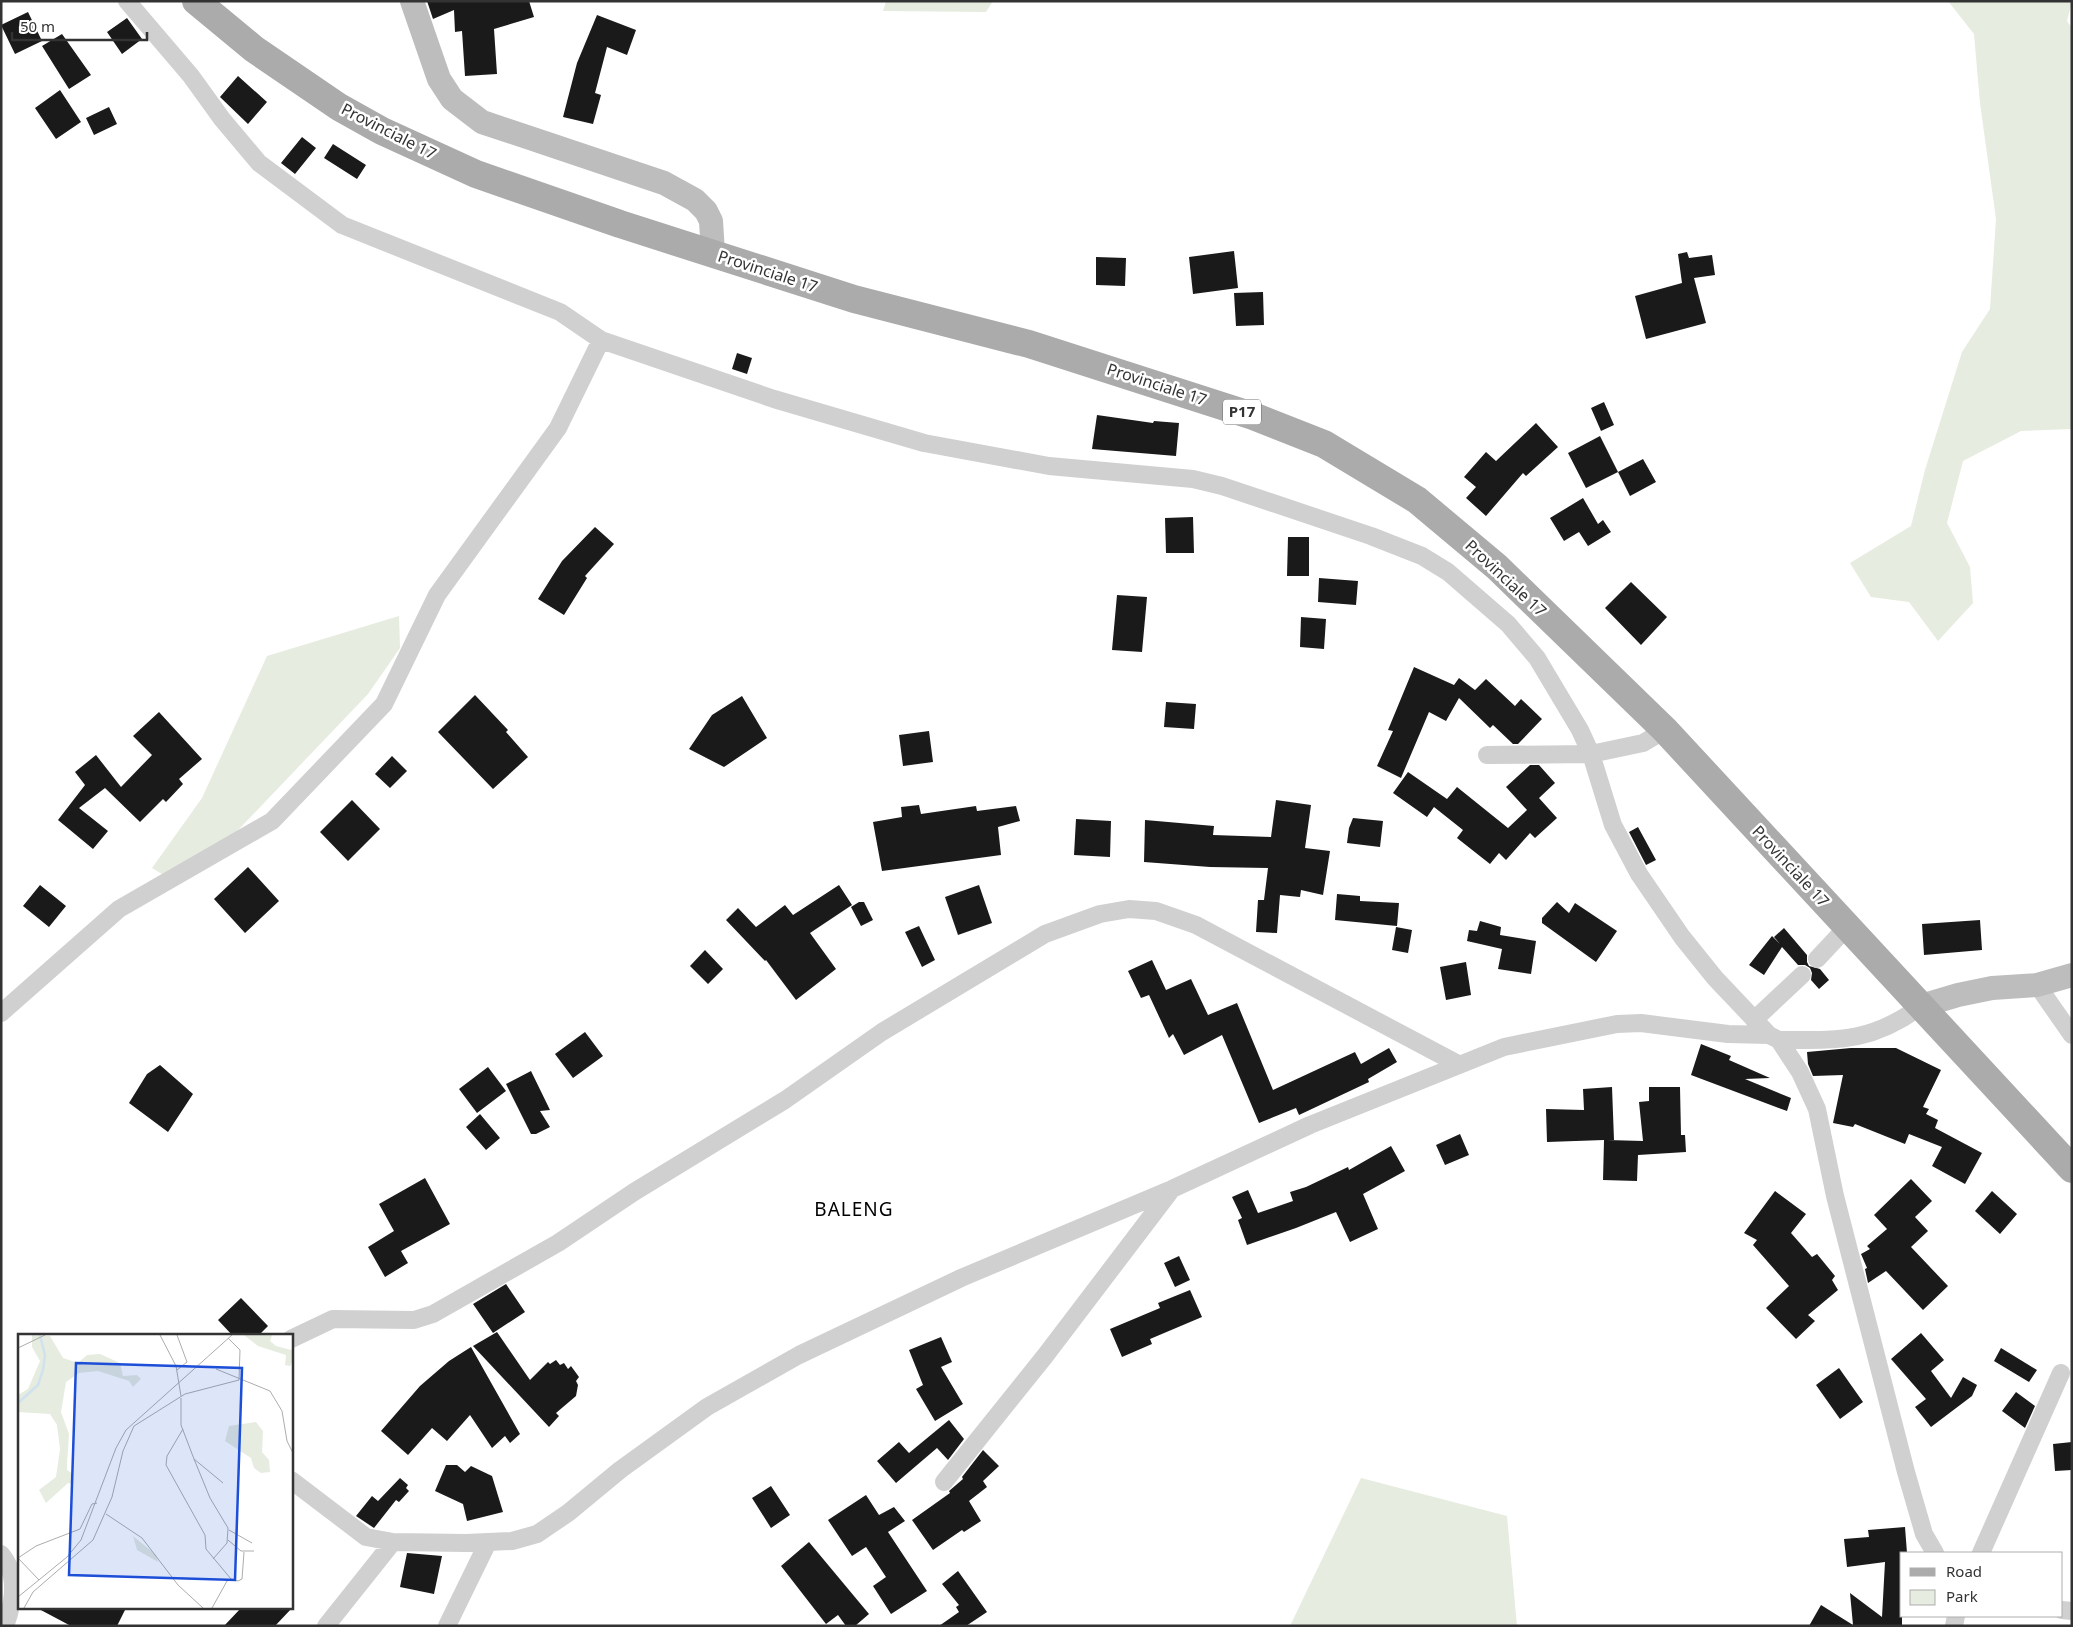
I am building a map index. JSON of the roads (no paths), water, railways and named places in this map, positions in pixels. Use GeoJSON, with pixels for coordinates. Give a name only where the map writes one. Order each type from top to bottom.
{"type":"FeatureCollection","features":[{"type":"Feature","properties":{"kind":"main road","name":"Provinciale 17"},"geometry":{"type":"LineString","coordinates":[[196,1],[254,50],[340,107],[382,131],[476,174],[854,299],[1029,344],[1169,387],[1253,416],[1324,444],[1430,509],[1497,567],[1665,730],[2072,1169]]}},
{"type":"Feature","properties":{"kind":"street"},"geometry":{"type":"LineString","coordinates":[[127,1],[191,76],[222,119],[259,163],[335,220],[342,225],[560,312],[600,340],[774,399],[924,443],[1049,466],[1193,478],[1372,536],[1422,556],[1448,572],[1473,592],[1508,624],[1537,658],[1580,730],[1591,754],[1613,825],[1639,874],[1682,937],[1715,978],[1754,1020],[1774,1038],[1800,1072],[1817,1109],[1835,1196],[1904,1463],[1924,1534],[1934,1552]]}},
{"type":"Feature","properties":{"kind":"street"},"geometry":{"type":"LineString","coordinates":[[412,1],[439,79],[452,99],[482,122],[581,157],[664,183],[695,200],[706,211],[711,221],[713,253]]}},
{"type":"Feature","properties":{"kind":"street"},"geometry":{"type":"LineString","coordinates":[[1,1013],[119,909],[272,821],[384,704],[437,595],[558,428],[600,340]]}},
{"type":"Feature","properties":{"kind":"street"},"geometry":{"type":"LineString","coordinates":[[1488,755],[1591,754],[1643,743],[1665,730]]}},
{"type":"Feature","properties":{"kind":"street"},"geometry":{"type":"LineString","coordinates":[[292,1339],[333,1319],[414,1320],[432,1314],[558,1243],[634,1192],[785,1100],[882,1032],[1019,949],[1045,934],[1100,914],[1129,909],[1156,911],[1196,925],[1458,1064]]}},
{"type":"Feature","properties":{"kind":"street"},"geometry":{"type":"LineString","coordinates":[[1817,959],[1847,926]]}},
{"type":"Feature","properties":{"kind":"street"},"geometry":{"type":"LineString","coordinates":[[1754,1020],[1802,975]]}},
{"type":"Feature","properties":{"kind":"street"},"geometry":{"type":"LineString","coordinates":[[292,1481],[366,1537],[394,1542],[488,1542],[512,1541],[537,1534],[568,1513],[620,1470],[707,1407],[799,1355],[962,1278],[1172,1189],[1310,1125],[1504,1047],[1617,1024],[1641,1023],[1774,1038],[1859,1036],[1899,1023],[1921,1006],[1958,995],[1992,988],[2037,986],[2072,975]]}},
{"type":"Feature","properties":{"kind":"street"},"geometry":{"type":"LineString","coordinates":[[2037,986],[2072,1035]]}},
{"type":"Feature","properties":{"kind":"street"},"geometry":{"type":"LineString","coordinates":[[944,1482],[1045,1356],[1172,1189]]}},
{"type":"Feature","properties":{"kind":"street"},"geometry":{"type":"LineString","coordinates":[[1981,1552],[2061,1373]]}},
{"type":"Feature","properties":{"kind":"street"},"geometry":{"type":"LineString","coordinates":[[326,1626],[394,1542]]}},
{"type":"Feature","properties":{"kind":"street"},"geometry":{"type":"LineString","coordinates":[[447,1626],[488,1542]]}},
{"type":"Feature","properties":{"kind":"street"},"geometry":{"type":"LineString","coordinates":[[1,1554],[11,1573],[16,1591],[5,1626]]}},
{"type":"Feature","properties":{"kind":"district","name":"BALENG"},"geometry":{"type":"Point","coordinates":[854,1209]}}]}
